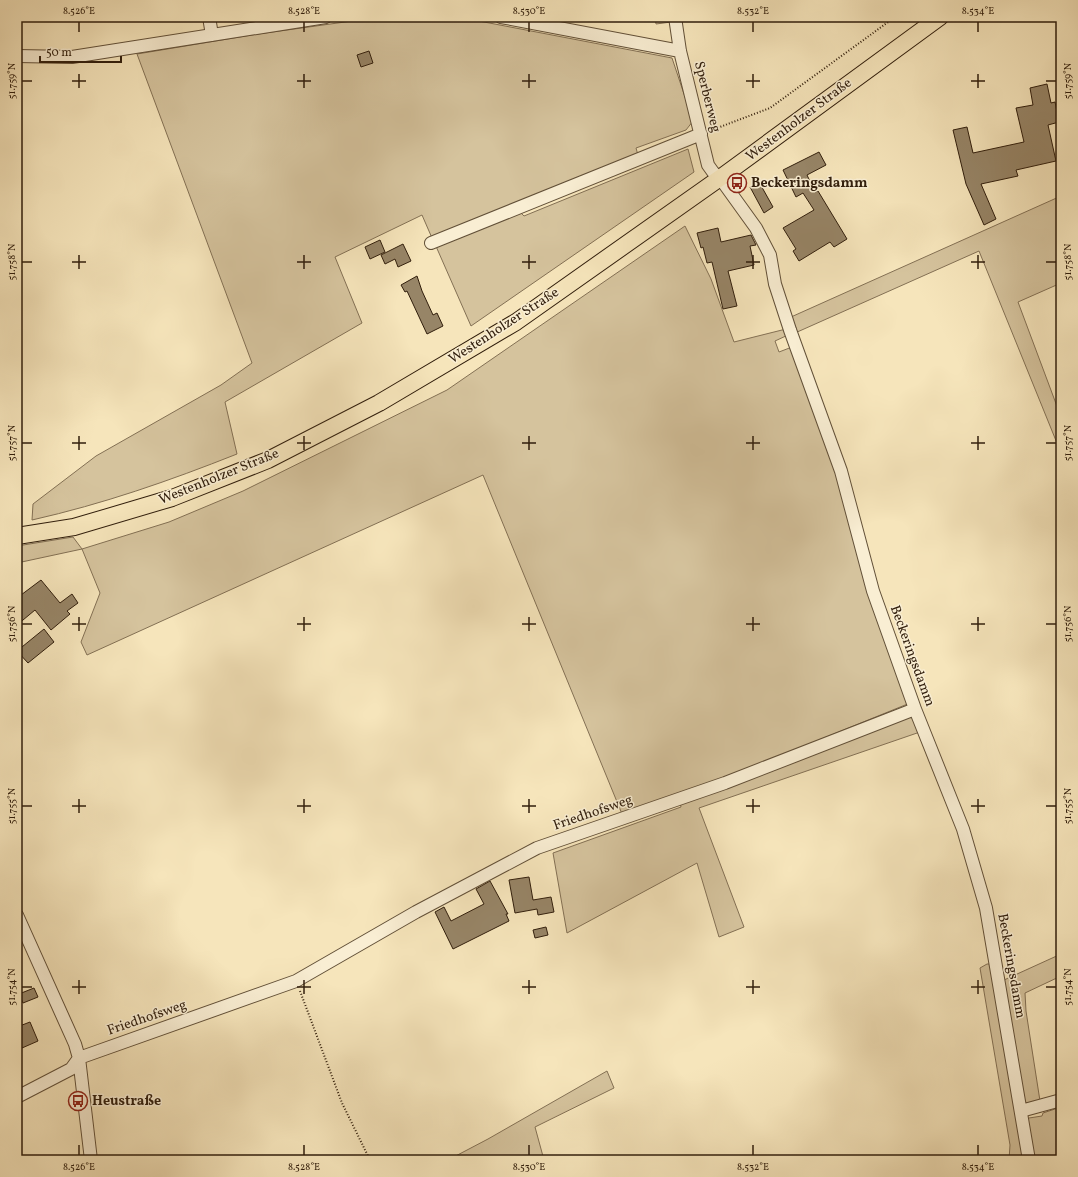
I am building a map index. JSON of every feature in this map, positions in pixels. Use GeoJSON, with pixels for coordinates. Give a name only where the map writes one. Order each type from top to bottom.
{"type":"FeatureCollection","features":[{"type":"Feature","properties":{"kind":"main road","name":"Westenholzer Straße"},"geometry":{"type":"LineString","coordinates":[[17,536],[74,527],[172,498],[268,460],[379,403],[516,322],[720,178],[940,17]]}},
{"type":"Feature","properties":{"kind":"street"},"geometry":{"type":"LineString","coordinates":[[209,17],[212,35]]}},
{"type":"Feature","properties":{"kind":"street"},"geometry":{"type":"LineString","coordinates":[[17,56],[72,57],[326,17]]}},
{"type":"Feature","properties":{"kind":"street"},"geometry":{"type":"LineString","coordinates":[[501,17],[680,51]]}},
{"type":"Feature","properties":{"kind":"street","name":"Sperberweg"},"geometry":{"type":"LineString","coordinates":[[675,17],[680,51],[708,165],[720,178]]}},
{"type":"Feature","properties":{"kind":"street"},"geometry":{"type":"LineString","coordinates":[[431,243],[701,134]]}},
{"type":"Feature","properties":{"kind":"street","name":"Beckeringsdamm"},"geometry":{"type":"LineString","coordinates":[[720,178],[756,228],[770,255],[779,298],[841,471],[873,591],[915,708],[963,829],[986,908],[1029,1160]]}},
{"type":"Feature","properties":{"kind":"street","name":"Friedhofsweg"},"geometry":{"type":"LineString","coordinates":[[17,1097],[71,1070],[79,1058],[296,981],[416,912],[538,848],[725,783],[915,708]]}},
{"type":"Feature","properties":{"kind":"street"},"geometry":{"type":"LineString","coordinates":[[17,915],[64,1018],[79,1058],[91,1160]]}},
{"type":"Feature","properties":{"kind":"street"},"geometry":{"type":"LineString","coordinates":[[1021,1111],[1061,1100]]}},
{"type":"Feature","properties":{"kind":"path"},"geometry":{"type":"LineString","coordinates":[[701,134],[770,108],[895,17]]}},
{"type":"Feature","properties":{"kind":"path"},"geometry":{"type":"LineString","coordinates":[[296,981],[342,1103],[370,1160]]}},
{"type":"Feature","properties":{"kind":"shaded area"},"geometry":{"type":"Polygon","coordinates":[[[381,17],[458,17],[672,58],[693,121],[686,130],[636,148],[638,155],[432,238],[422,215],[335,257],[362,323],[225,402],[237,454],[136,491],[84,507],[32,520],[33,504],[96,456],[221,385],[252,363],[137,54],[258,34],[381,17]]]}},
{"type":"Feature","properties":{"kind":"shaded area"},"geometry":{"type":"Polygon","coordinates":[[[655,17],[671,17],[671,22],[656,24],[655,17]]]}},
{"type":"Feature","properties":{"kind":"shaded area"},"geometry":{"type":"Polygon","coordinates":[[[688,149],[694,172],[471,326],[435,244],[518,210],[524,216],[688,149]]]}},
{"type":"Feature","properties":{"kind":"shaded area"},"geometry":{"type":"Polygon","coordinates":[[[1061,196],[1061,283],[1018,302],[1061,417],[1061,453],[979,251],[795,333],[791,317],[1061,196]]]}},
{"type":"Feature","properties":{"kind":"shaded area"},"geometry":{"type":"Polygon","coordinates":[[[685,226],[711,279],[734,342],[786,329],[788,335],[775,341],[779,352],[792,347],[825,437],[910,703],[723,779],[622,814],[483,475],[87,655],[81,642],[100,593],[82,549],[169,522],[243,491],[447,390],[685,226]]]}},
{"type":"Feature","properties":{"kind":"shaded area"},"geometry":{"type":"Polygon","coordinates":[[[73,537],[82,549],[17,563],[17,546],[73,537]]]}},
{"type":"Feature","properties":{"kind":"shaded area"},"geometry":{"type":"Polygon","coordinates":[[[913,712],[920,732],[699,808],[744,927],[719,937],[697,863],[567,933],[553,853],[681,807],[680,802],[913,712]]]}},
{"type":"Feature","properties":{"kind":"shaded area"},"geometry":{"type":"Polygon","coordinates":[[[1061,954],[1061,976],[1025,993],[1026,1011],[1040,1101],[1028,1104],[1023,1100],[1004,980],[1061,954]]]}},
{"type":"Feature","properties":{"kind":"shaded area"},"geometry":{"type":"Polygon","coordinates":[[[987,964],[992,964],[1025,1160],[1009,1160],[1010,1145],[980,968],[987,964]]]}},
{"type":"Feature","properties":{"kind":"shaded area"},"geometry":{"type":"Polygon","coordinates":[[[607,1071],[614,1088],[535,1127],[544,1160],[448,1160],[488,1139],[607,1071]]]}},
{"type":"Feature","properties":{"kind":"shaded area"},"geometry":{"type":"Polygon","coordinates":[[[1061,1107],[1061,1160],[1033,1160],[1026,1121],[1029,1118],[1042,1116],[1043,1113],[1061,1107]]]}},
{"type":"Feature","properties":{"kind":"building"},"geometry":{"type":"Polygon","coordinates":[[[369,51],[373,63],[361,67],[357,55],[369,51]]]}},
{"type":"Feature","properties":{"kind":"building"},"geometry":{"type":"Polygon","coordinates":[[[1047,84],[1051,103],[1055,102],[1059,122],[1048,125],[1056,161],[1016,170],[1018,176],[981,184],[996,219],[984,225],[966,184],[953,130],[967,127],[973,153],[1024,142],[1016,108],[1033,105],[1030,88],[1047,84]]]}},
{"type":"Feature","properties":{"kind":"building"},"geometry":{"type":"Polygon","coordinates":[[[819,152],[826,165],[807,175],[815,192],[818,191],[847,239],[834,247],[830,242],[799,261],[793,251],[796,249],[783,228],[814,210],[803,193],[796,197],[783,170],[819,152]]]}},
{"type":"Feature","properties":{"kind":"building"},"geometry":{"type":"Polygon","coordinates":[[[759,182],[773,207],[764,213],[750,187],[759,182]]]}},
{"type":"Feature","properties":{"kind":"building"},"geometry":{"type":"Polygon","coordinates":[[[718,228],[721,242],[751,235],[756,245],[750,246],[754,265],[728,271],[737,306],[723,309],[712,262],[707,263],[703,247],[701,248],[697,233],[718,228]]]}},
{"type":"Feature","properties":{"kind":"building"},"geometry":{"type":"Polygon","coordinates":[[[380,240],[385,252],[370,259],[365,247],[380,240]]]}},
{"type":"Feature","properties":{"kind":"building"},"geometry":{"type":"Polygon","coordinates":[[[403,244],[411,261],[398,267],[395,259],[385,264],[381,255],[403,244]]]}},
{"type":"Feature","properties":{"kind":"building"},"geometry":{"type":"Polygon","coordinates":[[[417,276],[433,315],[437,313],[443,326],[427,334],[407,291],[405,292],[401,285],[417,276]]]}},
{"type":"Feature","properties":{"kind":"building"},"geometry":{"type":"Polygon","coordinates":[[[41,580],[60,603],[72,594],[78,603],[67,611],[70,614],[51,630],[35,610],[17,625],[17,598],[41,580]]]}},
{"type":"Feature","properties":{"kind":"building"},"geometry":{"type":"Polygon","coordinates":[[[44,629],[54,642],[28,663],[17,651],[44,629]]]}},
{"type":"Feature","properties":{"kind":"building"},"geometry":{"type":"Polygon","coordinates":[[[529,877],[533,900],[551,897],[554,912],[538,915],[537,909],[515,913],[509,880],[529,877]]]}},
{"type":"Feature","properties":{"kind":"building"},"geometry":{"type":"Polygon","coordinates":[[[490,881],[508,914],[506,914],[509,921],[453,949],[435,912],[444,907],[451,921],[484,904],[476,889],[490,881]]]}},
{"type":"Feature","properties":{"kind":"building"},"geometry":{"type":"Polygon","coordinates":[[[546,927],[548,935],[535,938],[533,930],[546,927]]]}},
{"type":"Feature","properties":{"kind":"building"},"geometry":{"type":"Polygon","coordinates":[[[34,988],[38,997],[23,1003],[19,994],[34,988]]]}},
{"type":"Feature","properties":{"kind":"building"},"geometry":{"type":"Polygon","coordinates":[[[30,1022],[38,1041],[22,1048],[17,1037],[17,1027],[30,1022]]]}},
{"type":"Feature","properties":{"kind":"place","name":"Beckeringsdamm"},"geometry":{"type":"Point","coordinates":[737,183]}},
{"type":"Feature","properties":{"kind":"place","name":"Heustraße"},"geometry":{"type":"Point","coordinates":[78,1101]}}]}
